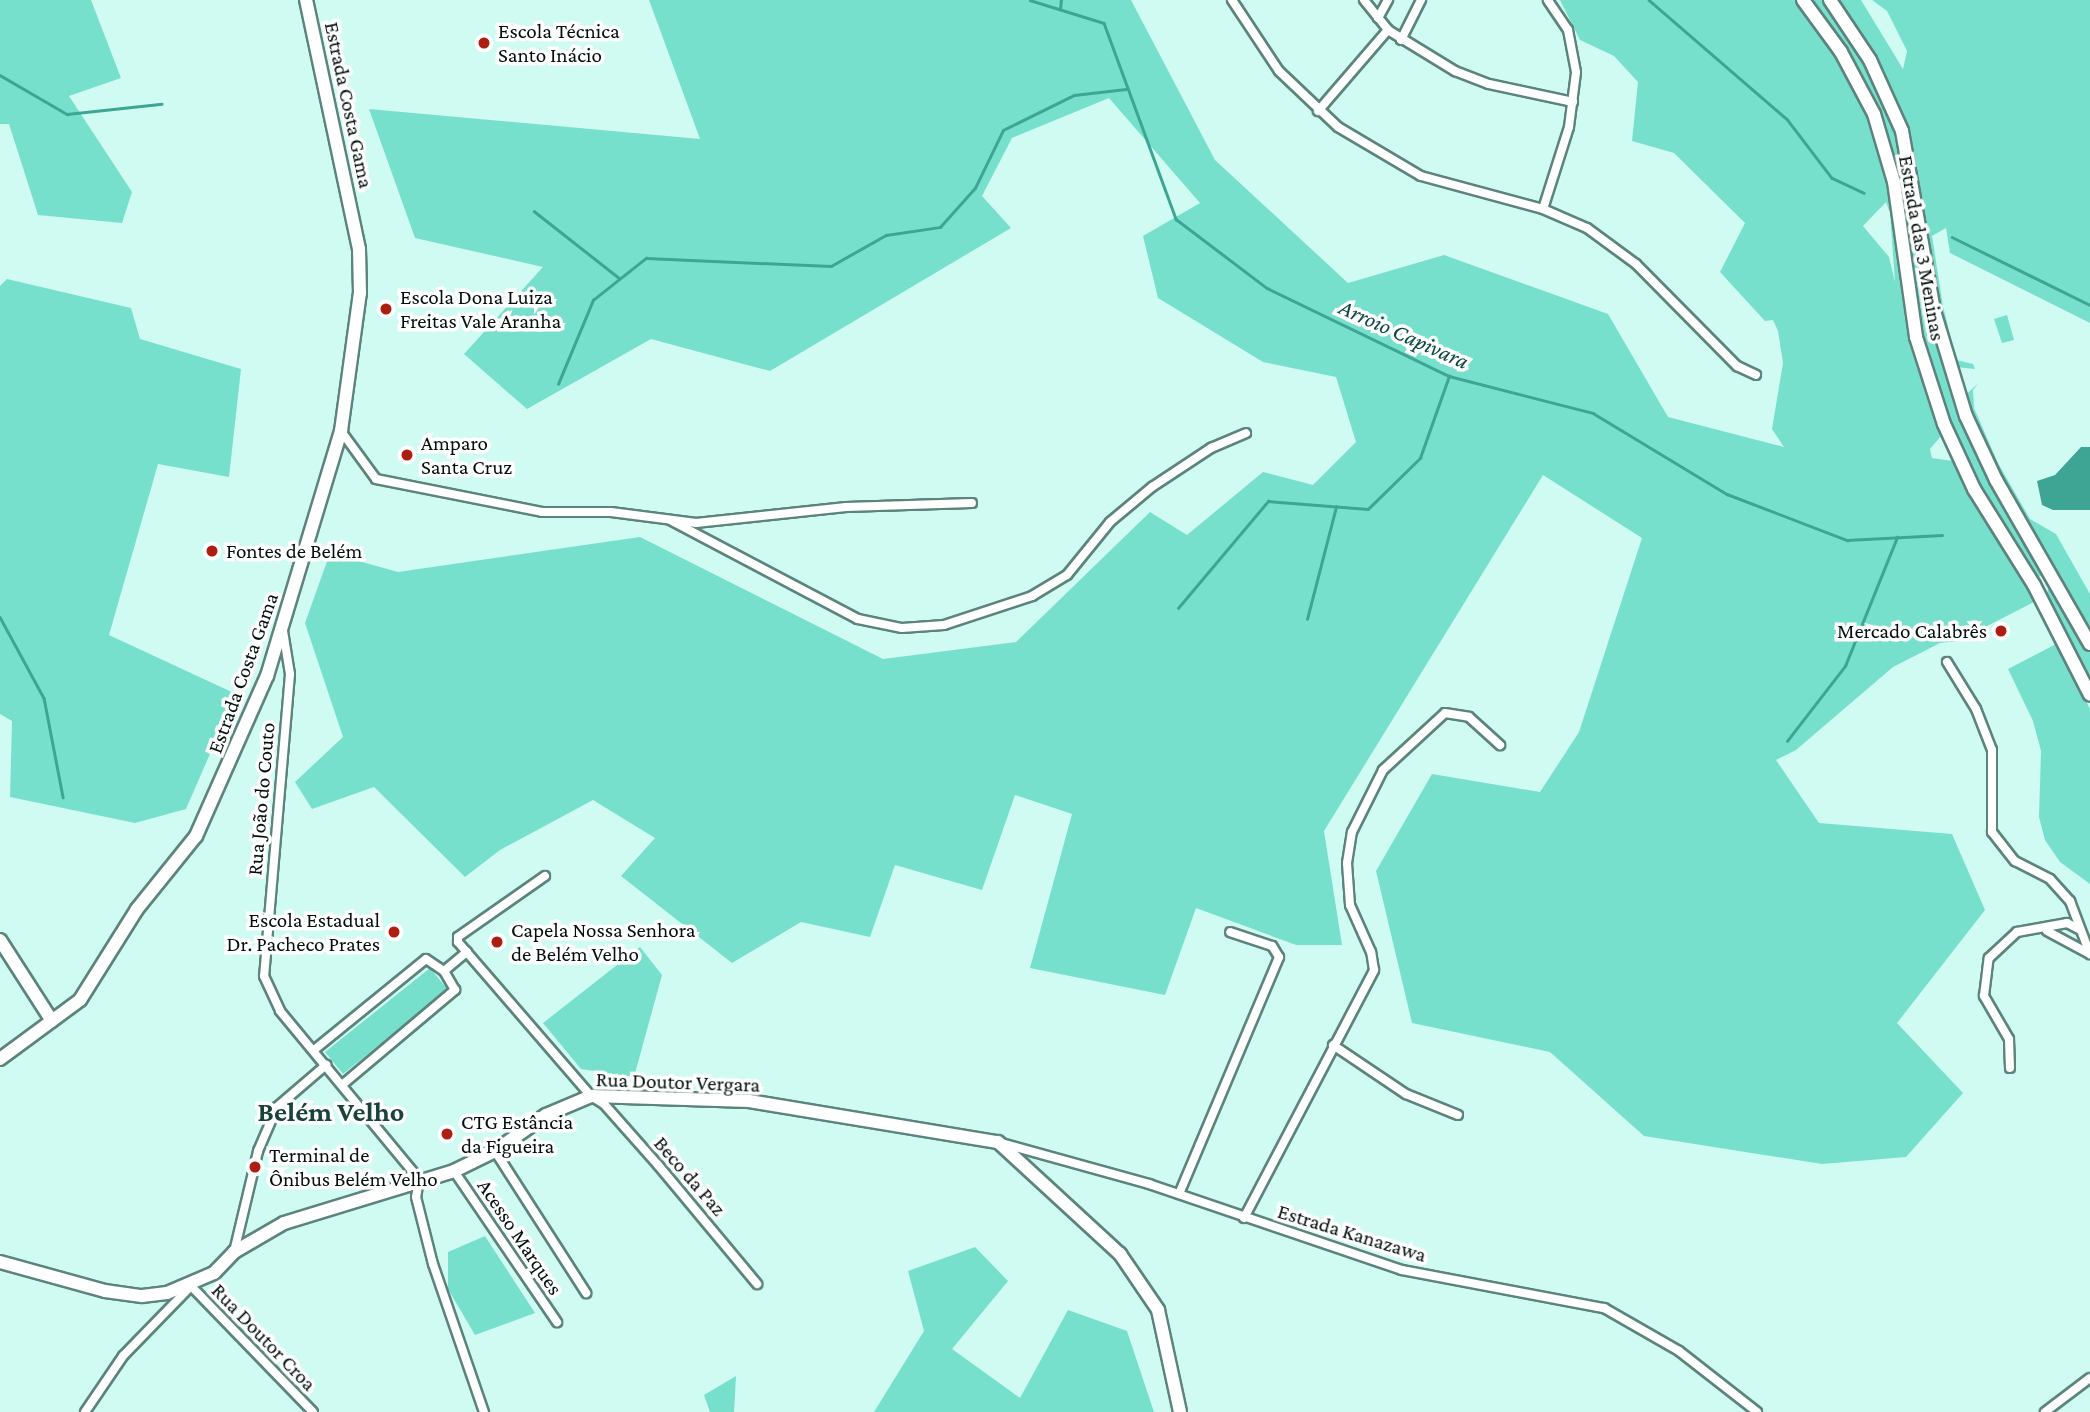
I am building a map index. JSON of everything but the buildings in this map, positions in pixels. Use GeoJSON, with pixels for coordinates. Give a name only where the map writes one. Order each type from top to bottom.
{"type":"FeatureCollection","features":[{"type":"Feature","properties":{"kind":"main road","name":"Estrada Costa Gama"},"geometry":{"type":"LineString","coordinates":[[0,1059],[80,1000],[137,909],[196,836],[233,760],[283,629],[341,431],[360,293],[359,249],[306,0]]}},
{"type":"Feature","properties":{"kind":"main road","name":"Estrada das 3 Meninas"},"geometry":{"type":"LineString","coordinates":[[1802,0],[1841,52],[1881,136],[1894,182],[1916,337],[1944,424],[1974,489],[2034,585],[2090,695]]}},
{"type":"Feature","properties":{"kind":"main road","name":"Estrada das 3 Meninas"},"geometry":{"type":"LineString","coordinates":[[1830,0],[1870,60],[1902,131],[1934,311],[1966,415],[1996,480],[2090,644]]}},
{"type":"Feature","properties":{"kind":"main road"},"geometry":{"type":"LineString","coordinates":[[2034,585],[2051,575]]}},
{"type":"Feature","properties":{"kind":"main road"},"geometry":{"type":"LineString","coordinates":[[0,940],[52,1021]]}},
{"type":"Feature","properties":{"kind":"main road","name":"Rua Doutor Vergara"},"geometry":{"type":"LineString","coordinates":[[191,1286],[214,1273],[234,1252],[284,1223],[419,1179],[454,1171],[495,1151],[545,1115],[591,1096],[749,1101],[998,1142]]}},
{"type":"Feature","properties":{"kind":"main road"},"geometry":{"type":"LineString","coordinates":[[998,1142],[1121,1254],[1158,1310],[1180,1412]]}},
{"type":"Feature","properties":{"kind":"main road"},"geometry":{"type":"LineString","coordinates":[[0,1262],[105,1291],[142,1296],[191,1286]]}},
{"type":"Feature","properties":{"kind":"street"},"geometry":{"type":"LineString","coordinates":[[1232,0],[1279,71],[1318,111],[1372,151],[1421,176],[1543,208],[1587,228],[1625,254],[1737,366],[1756,375]]}},
{"type":"Feature","properties":{"kind":"street"},"geometry":{"type":"LineString","coordinates":[[1363,0],[1388,30],[1402,40],[1474,79],[1573,102]]}},
{"type":"Feature","properties":{"kind":"street"},"geometry":{"type":"LineString","coordinates":[[1378,18],[1388,0]]}},
{"type":"Feature","properties":{"kind":"street"},"geometry":{"type":"LineString","coordinates":[[1402,40],[1421,0]]}},
{"type":"Feature","properties":{"kind":"street"},"geometry":{"type":"LineString","coordinates":[[1543,208],[1560,164],[1573,102],[1573,46],[1548,0]]}},
{"type":"Feature","properties":{"kind":"street"},"geometry":{"type":"LineString","coordinates":[[1318,111],[1388,30]]}},
{"type":"Feature","properties":{"kind":"street"},"geometry":{"type":"LineString","coordinates":[[341,431],[368,472],[387,483],[541,512],[611,512],[696,523],[846,507],[972,503]]}},
{"type":"Feature","properties":{"kind":"street"},"geometry":{"type":"LineString","coordinates":[[670,520],[858,619],[902,628],[944,625],[1032,596],[1067,575],[1110,522],[1152,487],[1210,448],[1247,433]]}},
{"type":"Feature","properties":{"kind":"street","name":"Rua João do Couto"},"geometry":{"type":"LineString","coordinates":[[283,629],[290,674],[264,976],[280,1011],[419,1179]]}},
{"type":"Feature","properties":{"kind":"street"},"geometry":{"type":"LineString","coordinates":[[1947,662],[1976,709],[1992,750],[1992,832],[2006,853],[2050,879],[2066,898],[2090,954]]}},
{"type":"Feature","properties":{"kind":"street"},"geometry":{"type":"LineString","coordinates":[[1244,1218],[1374,970],[1371,952],[1350,905],[1347,863],[1352,832],[1383,770],[1445,713],[1469,717],[1500,745]]}},
{"type":"Feature","properties":{"kind":"street"},"geometry":{"type":"LineString","coordinates":[[444,971],[467,952],[458,937],[545,876]]}},
{"type":"Feature","properties":{"kind":"street"},"geometry":{"type":"LineString","coordinates":[[2066,898],[2069,910],[2063,925],[2070,940]]}},
{"type":"Feature","properties":{"kind":"street"},"geometry":{"type":"LineString","coordinates":[[2010,1068],[2008,1039],[1984,996],[1985,967],[1995,949],[2010,937],[2070,923],[2079,929]]}},
{"type":"Feature","properties":{"kind":"street"},"geometry":{"type":"LineString","coordinates":[[2045,930],[2070,940],[2090,954]]}},
{"type":"Feature","properties":{"kind":"street"},"geometry":{"type":"LineString","coordinates":[[1179,1194],[1279,957],[1272,946],[1230,932]]}},
{"type":"Feature","properties":{"kind":"street","name":"Beco da Paz"},"geometry":{"type":"LineString","coordinates":[[467,952],[591,1096],[613,1114],[757,1284]]}},
{"type":"Feature","properties":{"kind":"street"},"geometry":{"type":"LineString","coordinates":[[314,1050],[426,959],[444,971],[455,990],[342,1085]]}},
{"type":"Feature","properties":{"kind":"street"},"geometry":{"type":"LineString","coordinates":[[1333,1045],[1406,1094],[1458,1115]]}},
{"type":"Feature","properties":{"kind":"street"},"geometry":{"type":"LineString","coordinates":[[234,1252],[258,1151],[277,1107],[326,1065]]}},
{"type":"Feature","properties":{"kind":"street","name":"Estrada Kanazawa"},"geometry":{"type":"LineString","coordinates":[[998,1142],[1179,1194],[1402,1270],[1604,1308],[1679,1352],[1758,1412]]}},
{"type":"Feature","properties":{"kind":"street"},"geometry":{"type":"LineString","coordinates":[[495,1151],[586,1293]]}},
{"type":"Feature","properties":{"kind":"street","name":"Acesso Marques"},"geometry":{"type":"LineString","coordinates":[[454,1171],[557,1322]]}},
{"type":"Feature","properties":{"kind":"street"},"geometry":{"type":"LineString","coordinates":[[419,1179],[416,1197],[433,1264],[484,1412]]}},
{"type":"Feature","properties":{"kind":"street"},"geometry":{"type":"LineString","coordinates":[[85,1412],[123,1356],[191,1286]]}},
{"type":"Feature","properties":{"kind":"street","name":"Rua Doutor Croa"},"geometry":{"type":"LineString","coordinates":[[191,1286],[313,1412]]}},
{"type":"Feature","properties":{"kind":"street"},"geometry":{"type":"LineString","coordinates":[[2045,1412],[2090,1378]]}},
{"type":"Feature","properties":{"kind":"shaded area"},"geometry":{"type":"Polygon","coordinates":[[[0,0],[91,0],[121,78],[69,96],[132,192],[122,223],[38,215],[9,124],[0,124],[0,0]]]}},
{"type":"Feature","properties":{"kind":"shaded area"},"geometry":{"type":"Polygon","coordinates":[[[649,0],[1131,0],[1215,160],[1348,283],[1444,255],[1608,314],[1668,417],[1784,447],[1772,429],[1783,363],[1778,331],[1773,320],[1765,321],[1720,272],[1745,223],[1674,153],[1632,141],[1638,82],[1614,56],[1580,40],[1560,0],[1797,0],[1826,37],[1867,111],[1881,151],[1893,204],[1909,335],[1941,436],[1930,449],[1932,458],[1953,461],[2036,601],[1958,641],[1940,643],[1893,667],[1796,750],[1776,760],[1819,823],[1952,834],[1985,910],[1897,1023],[1963,1093],[1906,1157],[1822,1164],[1644,1136],[1550,1052],[1412,1023],[1376,871],[1432,774],[1540,792],[1579,732],[1642,538],[1543,475],[1324,831],[1342,945],[1296,945],[1196,908],[1165,995],[1030,968],[1072,814],[1015,795],[982,890],[895,865],[870,937],[801,922],[732,963],[621,876],[655,838],[593,800],[500,850],[465,877],[374,787],[312,809],[295,782],[343,737],[305,623],[330,553],[398,572],[640,537],[883,659],[1016,642],[1150,512],[1187,535],[1263,472],[1313,485],[1356,442],[1336,377],[1263,362],[1158,298],[1143,236],[1200,203],[1109,98],[1012,138],[982,196],[1011,228],[770,371],[651,339],[527,409],[464,354],[543,267],[415,238],[369,109],[700,139],[649,0]],[[1886,202],[1863,226],[1889,257],[1895,282],[1890,213],[1886,202]]]}},
{"type":"Feature","properties":{"kind":"shaded area"},"geometry":{"type":"Polygon","coordinates":[[[1809,0],[1825,0],[1869,66],[1897,133],[1929,313],[1949,384],[1962,417],[2045,574],[2037,578],[1979,483],[1945,411],[1921,329],[1886,138],[1809,0]]]}},
{"type":"Feature","properties":{"kind":"shaded area"},"geometry":{"type":"Polygon","coordinates":[[[1836,0],[1861,0],[1903,69],[1907,51],[1887,11],[1872,0],[2090,0],[2090,323],[1950,253],[1946,228],[1932,236],[1943,306],[1956,360],[1973,364],[1975,369],[1955,367],[1948,350],[1910,143],[1874,57],[1836,0]]]}},
{"type":"Feature","properties":{"kind":"shaded area"},"geometry":{"type":"Polygon","coordinates":[[[7,279],[131,308],[140,339],[241,369],[229,477],[158,464],[109,635],[236,694],[186,809],[135,823],[10,797],[12,721],[0,714],[0,286],[7,279]]]}},
{"type":"Feature","properties":{"kind":"shaded area"},"geometry":{"type":"Polygon","coordinates":[[[2007,315],[2014,340],[2002,343],[1994,319],[2007,315]]]}},
{"type":"Feature","properties":{"kind":"shaded area"},"geometry":{"type":"Polygon","coordinates":[[[1979,383],[1973,390],[1974,408],[1998,463],[2030,519],[2056,534],[2090,594],[2090,634],[1982,443],[1964,396],[1979,383]]]}},
{"type":"Feature","properties":{"kind":"shaded area"},"geometry":{"type":"Polygon","coordinates":[[[2081,447],[2090,447],[2090,510],[2053,510],[2042,505],[2037,481],[2055,475],[2081,447]]]}},
{"type":"Feature","properties":{"kind":"shaded area"},"geometry":{"type":"Polygon","coordinates":[[[2049,587],[2090,653],[2090,678],[2046,596],[2049,587]]]}},
{"type":"Feature","properties":{"kind":"shaded area"},"geometry":{"type":"Polygon","coordinates":[[[2058,643],[2090,709],[2090,884],[2060,862],[2045,840],[2039,817],[2041,751],[2033,721],[2008,669],[2058,643]]]}},
{"type":"Feature","properties":{"kind":"shaded area"},"geometry":{"type":"Polygon","coordinates":[[[640,947],[662,975],[634,1077],[581,1069],[543,1023],[640,947]]]}},
{"type":"Feature","properties":{"kind":"shaded area"},"geometry":{"type":"Polygon","coordinates":[[[430,968],[448,990],[343,1074],[325,1052],[430,968]]]}},
{"type":"Feature","properties":{"kind":"shaded area"},"geometry":{"type":"Polygon","coordinates":[[[485,1236],[535,1313],[475,1335],[448,1289],[448,1252],[485,1236]]]}},
{"type":"Feature","properties":{"kind":"shaded area"},"geometry":{"type":"Polygon","coordinates":[[[975,1247],[1008,1281],[952,1349],[1020,1398],[1068,1310],[1127,1331],[1154,1412],[874,1412],[924,1331],[908,1271],[975,1247]]]}},
{"type":"Feature","properties":{"kind":"shaded area"},"geometry":{"type":"Polygon","coordinates":[[[736,1376],[734,1412],[710,1412],[704,1395],[736,1376]]]}},
{"type":"Feature","properties":{"kind":"waterway","name":"Arroio Capivara"},"geometry":{"type":"LineString","coordinates":[[1030,0],[1104,23],[1176,219],[1267,288],[1449,376],[1593,413],[1727,494],[1847,540],[1942,535]]}},
{"type":"Feature","properties":{"kind":"waterway"},"geometry":{"type":"LineString","coordinates":[[1060,9],[1061,0]]}},
{"type":"Feature","properties":{"kind":"waterway"},"geometry":{"type":"LineString","coordinates":[[1649,0],[1787,119],[1832,178],[1864,193]]}},
{"type":"Feature","properties":{"kind":"waterway"},"geometry":{"type":"LineString","coordinates":[[0,75],[67,114],[161,104]]}},
{"type":"Feature","properties":{"kind":"waterway"},"geometry":{"type":"LineString","coordinates":[[558,384],[593,300],[646,258],[831,266],[886,235],[940,227],[975,188],[1003,130],[1074,95],[1126,89]]}},
{"type":"Feature","properties":{"kind":"waterway"},"geometry":{"type":"LineString","coordinates":[[534,211],[619,278]]}},
{"type":"Feature","properties":{"kind":"waterway"},"geometry":{"type":"LineString","coordinates":[[1952,237],[2090,305]]}},
{"type":"Feature","properties":{"kind":"waterway"},"geometry":{"type":"LineString","coordinates":[[1178,608],[1268,501],[1368,509],[1420,458],[1449,376]]}},
{"type":"Feature","properties":{"kind":"waterway"},"geometry":{"type":"LineString","coordinates":[[1307,619],[1336,507]]}},
{"type":"Feature","properties":{"kind":"waterway"},"geometry":{"type":"LineString","coordinates":[[1787,741],[1845,666],[1897,537]]}},
{"type":"Feature","properties":{"kind":"waterway"},"geometry":{"type":"LineString","coordinates":[[0,617],[44,698],[63,797]]}},
{"type":"Feature","properties":{"kind":"place","name":"Escola Técnica Santo Inácio"},"geometry":{"type":"Point","coordinates":[484,43]}},
{"type":"Feature","properties":{"kind":"place","name":"Escola Dona Luiza Freitas Vale Aranha"},"geometry":{"type":"Point","coordinates":[386,309]}},
{"type":"Feature","properties":{"kind":"place","name":"Amparo Santa Cruz"},"geometry":{"type":"Point","coordinates":[407,455]}},
{"type":"Feature","properties":{"kind":"place","name":"Fontes de Belém"},"geometry":{"type":"Point","coordinates":[212,551]}},
{"type":"Feature","properties":{"kind":"place","name":"Mercado Calabrês"},"geometry":{"type":"Point","coordinates":[2001,631]}},
{"type":"Feature","properties":{"kind":"place","name":"Escola Estadual Dr. Pacheco Prates"},"geometry":{"type":"Point","coordinates":[394,932]}},
{"type":"Feature","properties":{"kind":"place","name":"Capela Nossa Senhora de Belém Velho"},"geometry":{"type":"Point","coordinates":[497,942]}},
{"type":"Feature","properties":{"kind":"place","name":"CTG Estância da Figueira"},"geometry":{"type":"Point","coordinates":[447,1134]}},
{"type":"Feature","properties":{"kind":"place","name":"Terminal de Ônibus Belém Velho"},"geometry":{"type":"Point","coordinates":[255,1167]}},
{"type":"Feature","properties":{"kind":"district","name":"Belém Velho"},"geometry":{"type":"Point","coordinates":[331,1112]}}]}
